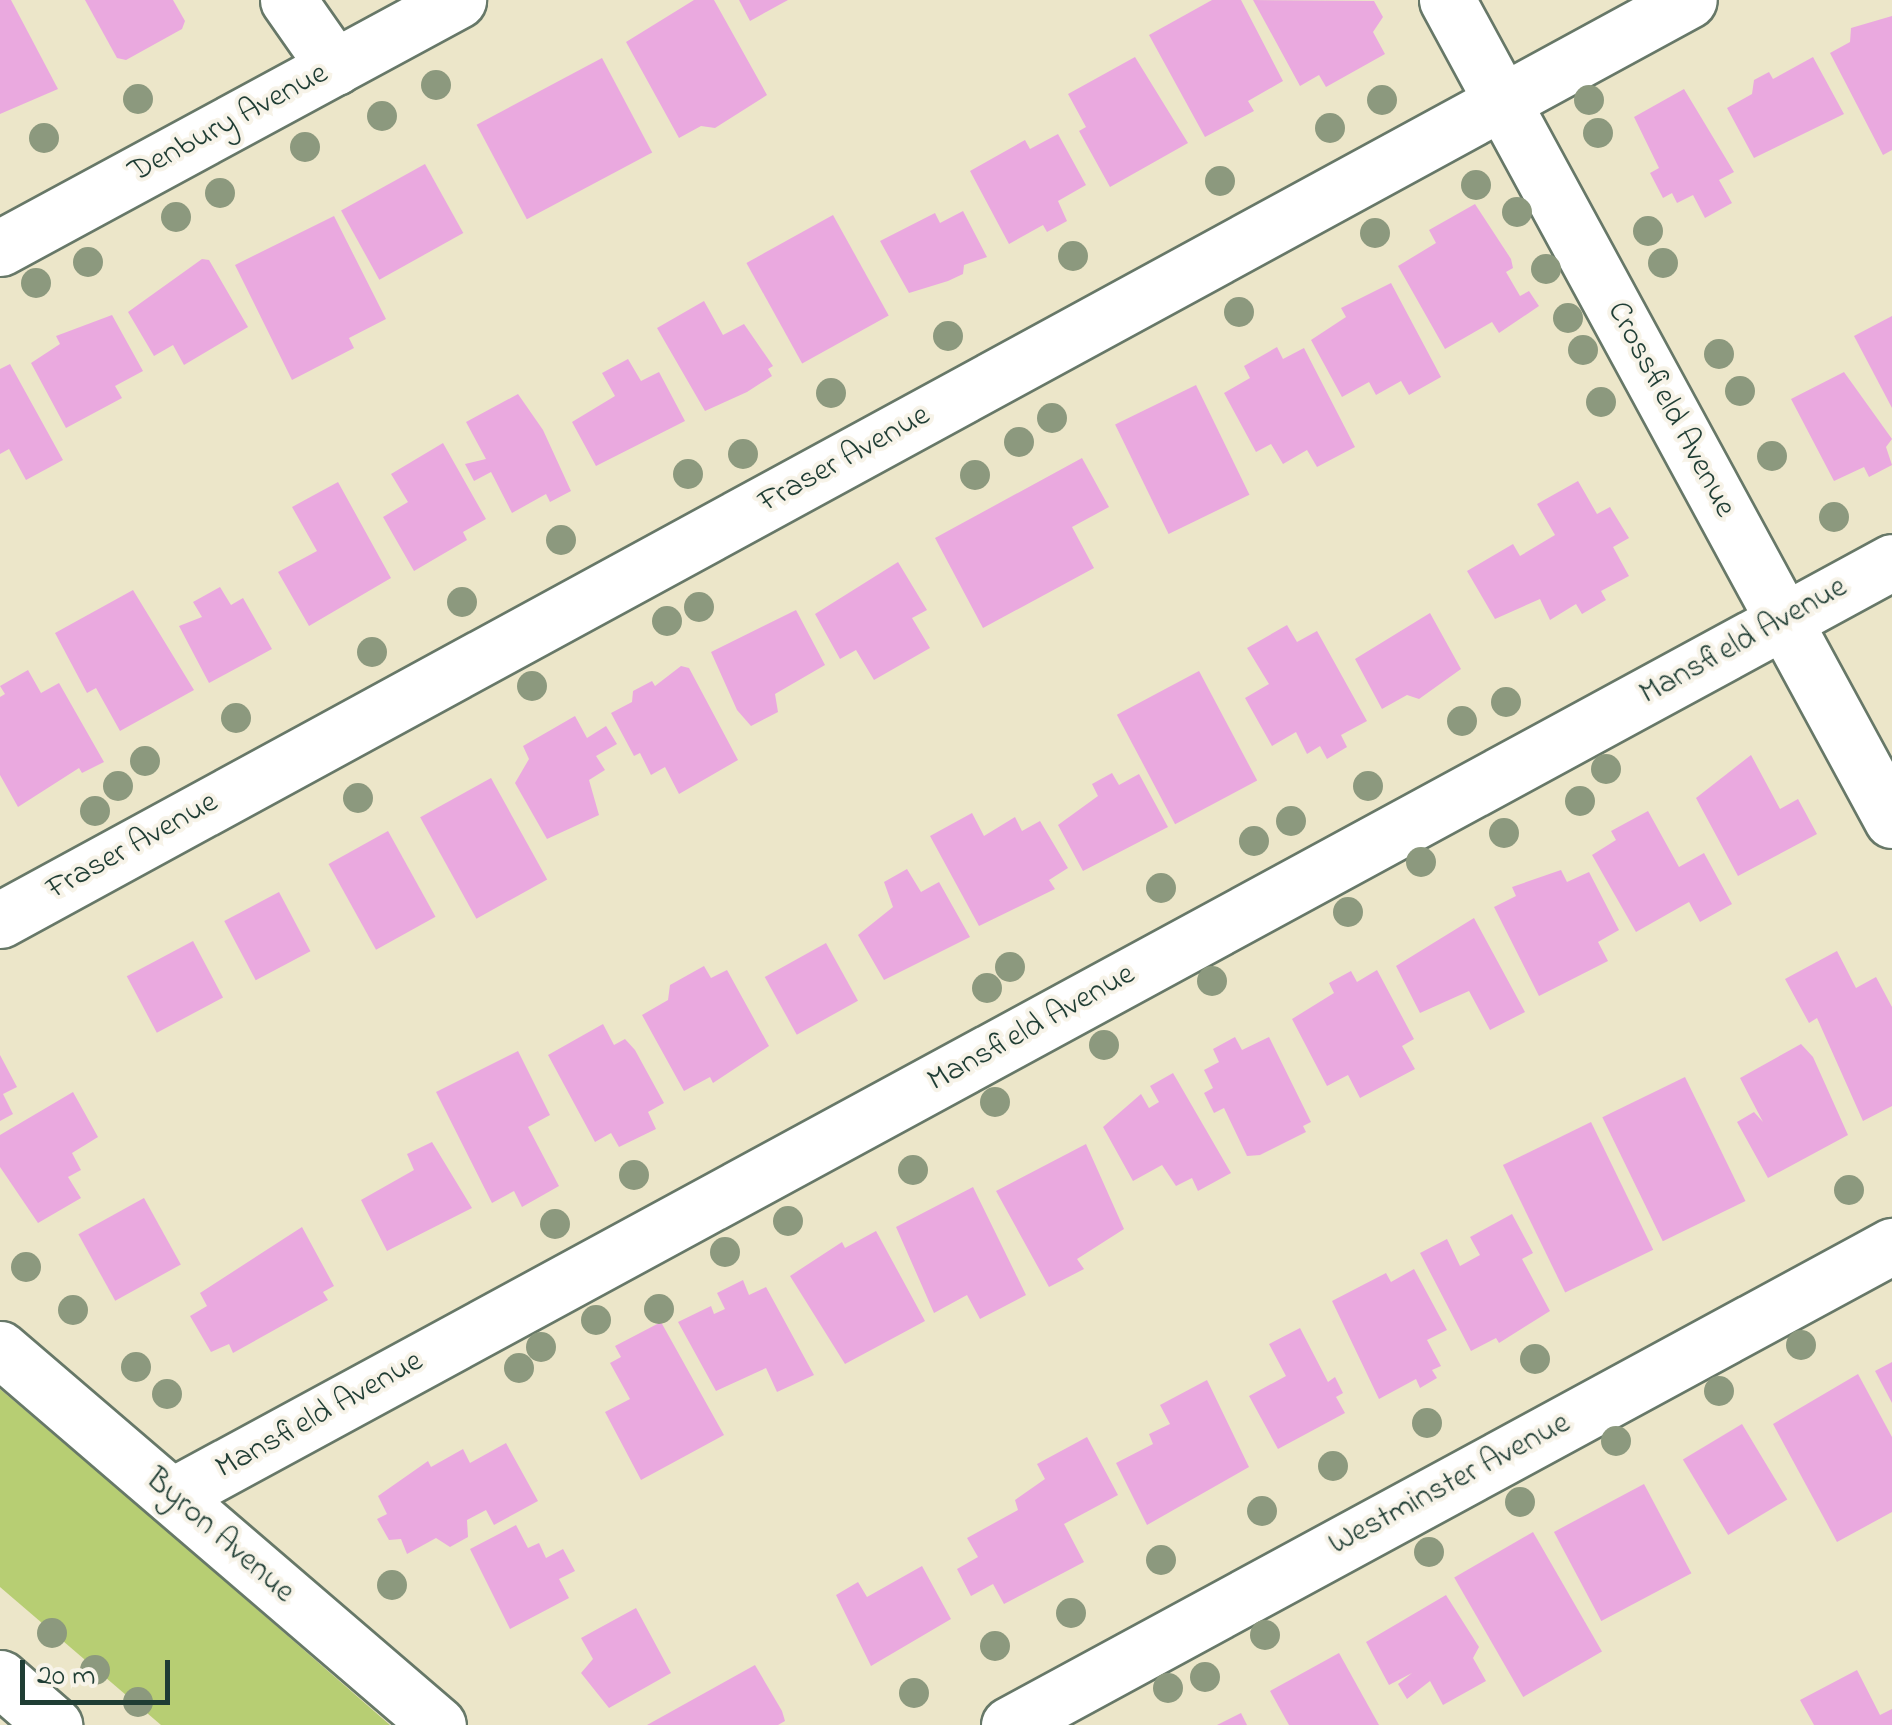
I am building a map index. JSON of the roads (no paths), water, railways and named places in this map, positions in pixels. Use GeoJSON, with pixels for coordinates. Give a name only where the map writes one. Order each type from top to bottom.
{"type":"FeatureCollection","features":[{"type":"Feature","properties":{"kind":"street"},"geometry":{"type":"LineString","coordinates":[[288,0],[335,67]]}},
{"type":"Feature","properties":{"kind":"street","name":"Denbury Avenue"},"geometry":{"type":"LineString","coordinates":[[0,248],[458,0]]}},
{"type":"Feature","properties":{"kind":"street","name":"Crossfield Avenue"},"geometry":{"type":"LineString","coordinates":[[1447,0],[1892,820]]}},
{"type":"Feature","properties":{"kind":"street","name":"Fraser Avenue"},"geometry":{"type":"LineString","coordinates":[[0,920],[1689,0]]}},
{"type":"Feature","properties":{"kind":"street","name":"Mansfield Avenue"},"geometry":{"type":"LineString","coordinates":[[172,1496],[1892,562]]}},
{"type":"Feature","properties":{"kind":"street","name":"Westminster Avenue"},"geometry":{"type":"LineString","coordinates":[[1008,1725],[1892,1246]]}},
{"type":"Feature","properties":{"kind":"street","name":"Byron Avenue"},"geometry":{"type":"LineString","coordinates":[[0,1349],[438,1725]]}},
{"type":"Feature","properties":{"kind":"street"},"geometry":{"type":"LineString","coordinates":[[0,1678],[54,1725]]}}]}
